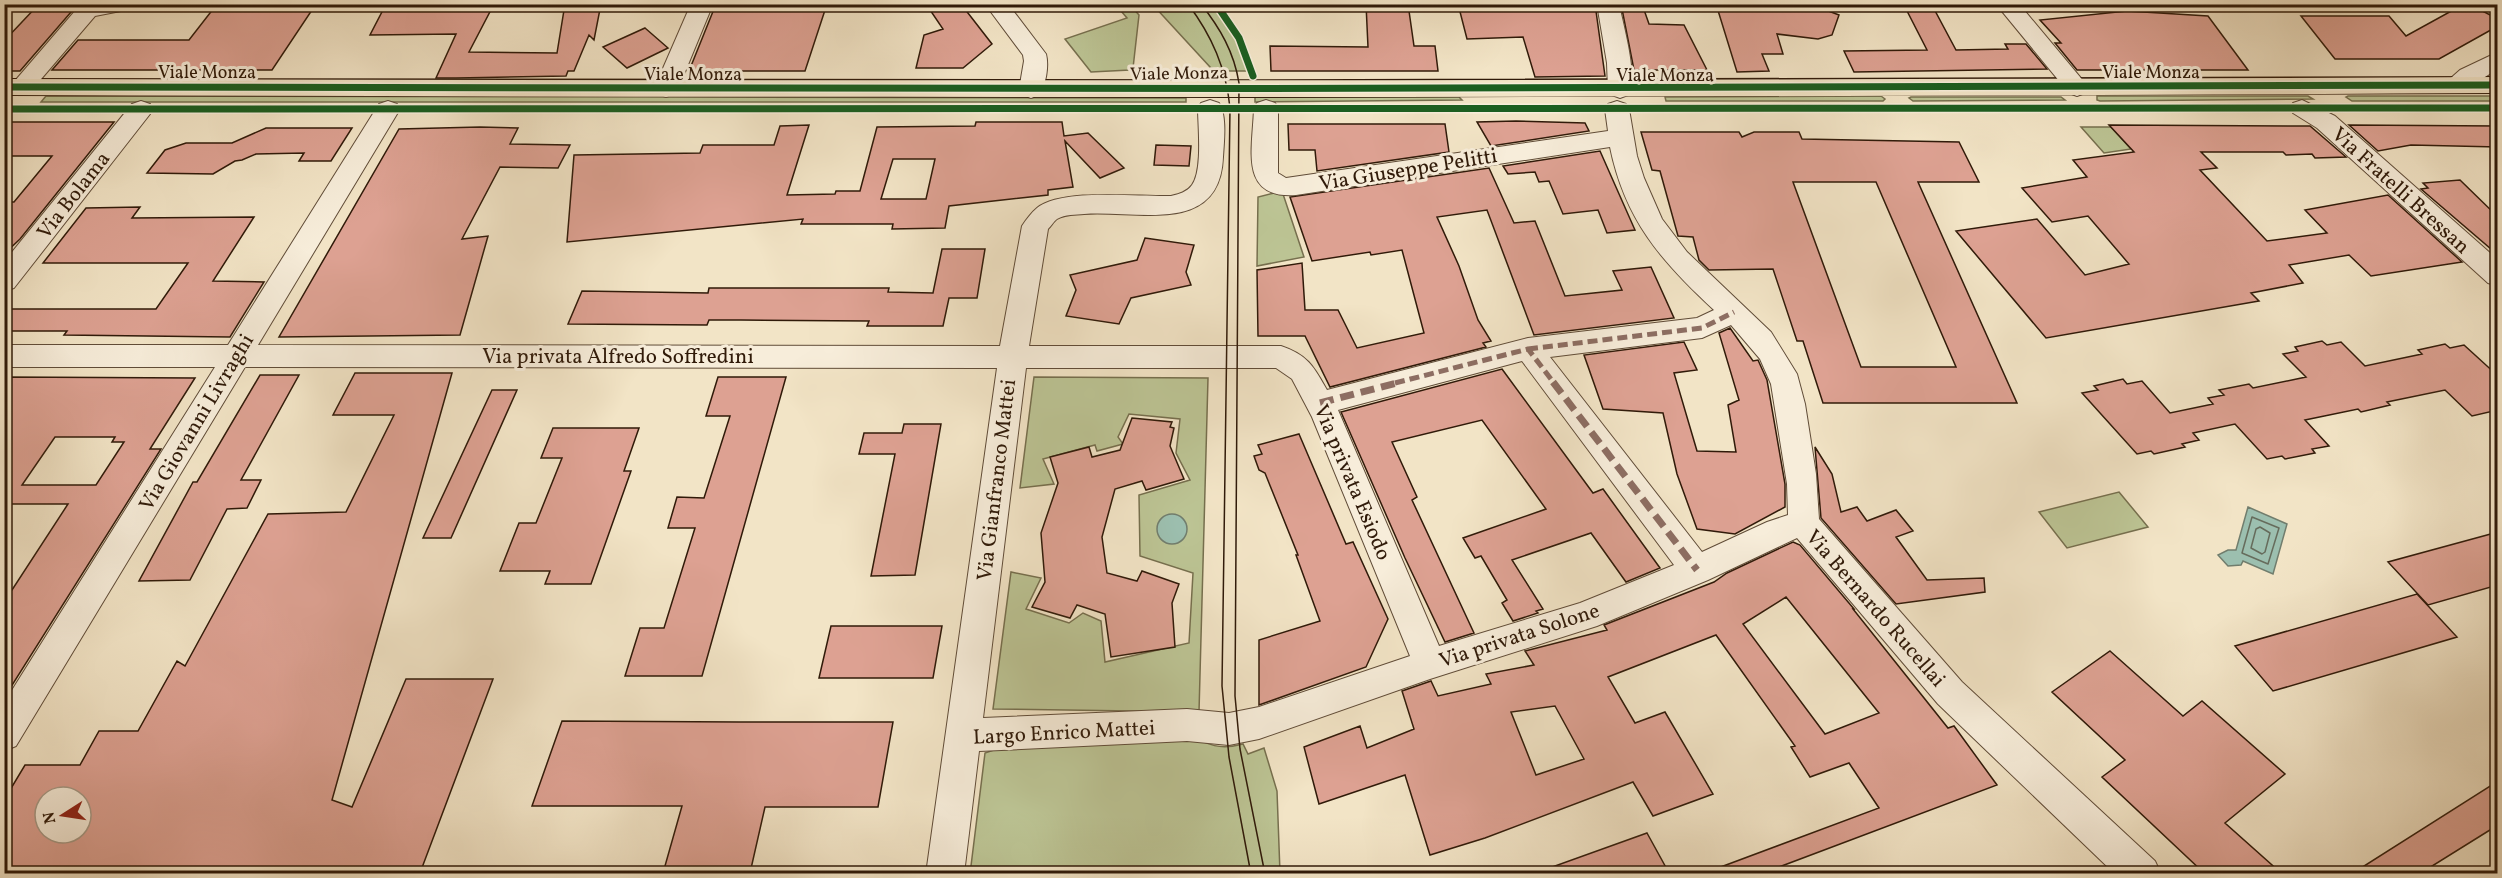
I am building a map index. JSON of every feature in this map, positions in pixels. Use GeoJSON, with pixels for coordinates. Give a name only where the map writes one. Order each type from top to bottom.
{"type":"FeatureCollection","features":[{"type":"Feature","properties":{"kind":"main road","name":"Viale Monza"},"geometry":{"type":"LineString","coordinates":[[4,108],[388,109],[1210,98],[2083,98],[2498,85]]}},
{"type":"Feature","properties":{"kind":"main road","name":"Viale Monza"},"geometry":{"type":"LineString","coordinates":[[13,87],[1031,90],[1210,98],[1266,108],[1619,99]]}},
{"type":"Feature","properties":{"kind":"main road"},"geometry":{"type":"LineString","coordinates":[[4,108],[13,87]]}},
{"type":"Feature","properties":{"kind":"main road","name":"Viale Monza"},"geometry":{"type":"LineString","coordinates":[[2083,98],[2302,108],[2498,108]]}},
{"type":"Feature","properties":{"kind":"street"},"geometry":{"type":"LineString","coordinates":[[13,87],[92,8],[123,4]]}},
{"type":"Feature","properties":{"kind":"street"},"geometry":{"type":"LineString","coordinates":[[666,89],[702,4]]}},
{"type":"Feature","properties":{"kind":"street"},"geometry":{"type":"LineString","coordinates":[[996,4],[1034,54],[1036,61],[1031,90]]}},
{"type":"Feature","properties":{"kind":"street","name":"Via Bernardo Rucellai"},"geometry":{"type":"LineString","coordinates":[[1608,4],[1619,63],[1621,137],[1639,198],[1656,232],[1677,259],[1734,312],[1764,345],[1778,365],[1784,378],[1803,486],[1803,523],[1950,693],[2142,873]]}},
{"type":"Feature","properties":{"kind":"street"},"geometry":{"type":"LineString","coordinates":[[2007,4],[2083,98]]}},
{"type":"Feature","properties":{"kind":"street"},"geometry":{"type":"LineString","coordinates":[[2455,85],[2468,75],[2498,59]]}},
{"type":"Feature","properties":{"kind":"street","name":"Via Gianfranco Mattei"},"geometry":{"type":"LineString","coordinates":[[964,735],[1013,356],[1035,226],[1045,215],[1063,208],[1097,204],[1168,205],[1195,199],[1203,192],[1210,168],[1210,98]]}},
{"type":"Feature","properties":{"kind":"street","name":"Via Bolama"},"geometry":{"type":"LineString","coordinates":[[4,281],[141,108]]}},
{"type":"Feature","properties":{"kind":"street","name":"Via Giuseppe Pelitti"},"geometry":{"type":"LineString","coordinates":[[1266,108],[1266,176],[1273,185],[1286,187],[1621,137]]}},
{"type":"Feature","properties":{"kind":"street","name":"Via Fratelli Bressan"},"geometry":{"type":"LineString","coordinates":[[2302,108],[2326,122],[2498,276]]}},
{"type":"Feature","properties":{"kind":"street","name":"Via Giovanni Livraghi"},"geometry":{"type":"LineString","coordinates":[[4,735],[388,109]]}},
{"type":"Feature","properties":{"kind":"street"},"geometry":{"type":"LineString","coordinates":[[1320,403],[1528,349],[1702,328],[1734,312]]}},
{"type":"Feature","properties":{"kind":"street"},"geometry":{"type":"LineString","coordinates":[[1528,349],[1697,570]]}},
{"type":"Feature","properties":{"kind":"street","name":"Via privata Esiodo"},"geometry":{"type":"LineString","coordinates":[[1232,356],[1274,355],[1289,360],[1306,376],[1320,403],[1430,664]]}},
{"type":"Feature","properties":{"kind":"street","name":"Via privata Alfredo Soffredini"},"geometry":{"type":"LineString","coordinates":[[4,356],[1232,356]]}},
{"type":"Feature","properties":{"kind":"street","name":"Via privata Solone"},"geometry":{"type":"LineString","coordinates":[[1229,729],[1259,723],[1430,664],[1585,616],[1697,570],[1778,531],[1803,523]]}},
{"type":"Feature","properties":{"kind":"street","name":"Largo Enrico Mattei"},"geometry":{"type":"LineString","coordinates":[[945,873],[964,735],[1186,725],[1229,729]]}},
{"type":"Feature","properties":{"kind":"shaded area"},"geometry":{"type":"Polygon","coordinates":[[[1116,5],[1130,5],[1139,15],[1133,68],[1091,72],[1065,39],[1127,18],[1116,5]]]}},
{"type":"Feature","properties":{"kind":"shaded area"},"geometry":{"type":"Polygon","coordinates":[[[1153,5],[1213,5],[1237,36],[1249,71],[1221,71],[1211,68],[1153,5]]]}},
{"type":"Feature","properties":{"kind":"shaded area"},"geometry":{"type":"Polygon","coordinates":[[[46,96],[1186,98],[1186,102],[41,102],[46,96]]]}},
{"type":"Feature","properties":{"kind":"shaded area"},"geometry":{"type":"Polygon","coordinates":[[[1881,96],[1885,99],[1883,101],[1666,101],[1665,97],[1881,96]]]}},
{"type":"Feature","properties":{"kind":"shaded area"},"geometry":{"type":"Polygon","coordinates":[[[2097,96],[2308,96],[2313,99],[2100,101],[2097,100],[2097,96]]]}},
{"type":"Feature","properties":{"kind":"shaded area"},"geometry":{"type":"Polygon","coordinates":[[[2497,96],[2498,101],[2352,101],[2346,97],[2497,96]]]}},
{"type":"Feature","properties":{"kind":"shaded area"},"geometry":{"type":"Polygon","coordinates":[[[1255,97],[1459,97],[1462,100],[1255,102],[1255,97]]]}},
{"type":"Feature","properties":{"kind":"shaded area"},"geometry":{"type":"Polygon","coordinates":[[[2061,97],[2065,100],[1913,101],[1909,98],[2061,97]]]}},
{"type":"Feature","properties":{"kind":"shaded area"},"geometry":{"type":"Polygon","coordinates":[[[2081,127],[2111,127],[2131,149],[2104,153],[2081,127]]]}},
{"type":"Feature","properties":{"kind":"shaded area"},"geometry":{"type":"Polygon","coordinates":[[[1282,191],[1304,257],[1257,266],[1258,197],[1282,191]]]}},
{"type":"Feature","properties":{"kind":"shaded area"},"geometry":{"type":"Polygon","coordinates":[[[1034,377],[1208,378],[1199,712],[993,709],[1011,572],[1041,578],[1026,609],[1069,623],[1083,613],[1101,621],[1105,662],[1189,643],[1193,573],[1140,556],[1139,495],[1190,480],[1176,453],[1180,419],[1129,414],[1118,437],[1123,444],[1097,451],[1095,445],[1043,459],[1054,484],[1020,488],[1034,377]]]}},
{"type":"Feature","properties":{"kind":"shaded area"},"geometry":{"type":"Polygon","coordinates":[[[2119,492],[2148,527],[2067,548],[2039,512],[2119,492]]]}},
{"type":"Feature","properties":{"kind":"shaded area"},"geometry":{"type":"Polygon","coordinates":[[[1049,731],[1189,733],[1214,746],[1228,747],[1243,744],[1248,754],[1264,748],[1277,791],[1280,873],[970,874],[985,753],[1049,731]]]}},
{"type":"Feature","properties":{"kind":"water"},"geometry":{"type":"Polygon","coordinates":[[[2248,507],[2287,524],[2273,574],[2243,561],[2241,565],[2228,566],[2218,555],[2228,550],[2236,550],[2248,507]]]}},
{"type":"Feature","properties":{"kind":"water"},"geometry":{"type":"Polygon","coordinates":[[[1172,514],[1183,518],[1187,529],[1183,540],[1172,544],[1161,540],[1157,529],[1161,518],[1172,514]]]}},
{"type":"Feature","properties":{"kind":"building"},"geometry":{"type":"Polygon","coordinates":[[[39,4],[78,4],[20,71],[4,71],[4,41],[39,4]]]}},
{"type":"Feature","properties":{"kind":"building"},"geometry":{"type":"Polygon","coordinates":[[[217,4],[316,4],[272,70],[52,70],[78,40],[189,40],[217,4]]]}},
{"type":"Feature","properties":{"kind":"building"},"geometry":{"type":"Polygon","coordinates":[[[401,4],[494,4],[469,52],[557,53],[565,4],[601,4],[594,40],[589,35],[574,71],[568,71],[566,76],[436,78],[456,34],[370,35],[384,8],[400,7],[401,4]]]}},
{"type":"Feature","properties":{"kind":"building"},"geometry":{"type":"Polygon","coordinates":[[[716,4],[827,4],[805,71],[689,71],[716,4]]]}},
{"type":"Feature","properties":{"kind":"building"},"geometry":{"type":"Polygon","coordinates":[[[926,4],[961,4],[992,44],[963,68],[916,68],[924,35],[943,29],[926,4]]]}},
{"type":"Feature","properties":{"kind":"building"},"geometry":{"type":"Polygon","coordinates":[[[1366,4],[1408,4],[1414,46],[1435,46],[1438,71],[1271,71],[1270,46],[1368,47],[1366,4]]]}},
{"type":"Feature","properties":{"kind":"building"},"geometry":{"type":"Polygon","coordinates":[[[1458,4],[1595,4],[1605,76],[1535,77],[1523,37],[1467,39],[1458,4]]]}},
{"type":"Feature","properties":{"kind":"building"},"geometry":{"type":"Polygon","coordinates":[[[1621,4],[1642,4],[1649,24],[1684,25],[1707,70],[1634,70],[1621,4]]]}},
{"type":"Feature","properties":{"kind":"building"},"geometry":{"type":"Polygon","coordinates":[[[1716,4],[1810,4],[1839,15],[1832,35],[1818,39],[1777,34],[1783,54],[1762,54],[1769,71],[1737,72],[1716,4]]]}},
{"type":"Feature","properties":{"kind":"building"},"geometry":{"type":"Polygon","coordinates":[[[2464,4],[2469,4],[2498,19],[2498,26],[2439,59],[2335,59],[2301,16],[2389,16],[2406,36],[2464,4]]]}},
{"type":"Feature","properties":{"kind":"building"},"geometry":{"type":"Polygon","coordinates":[[[1905,7],[1933,7],[1956,50],[2008,49],[2005,44],[2026,44],[2047,69],[1854,72],[1844,51],[1927,50],[1905,7]]]}},
{"type":"Feature","properties":{"kind":"building"},"geometry":{"type":"Polygon","coordinates":[[[2127,11],[2208,16],[2248,70],[2077,70],[2055,43],[2061,43],[2040,20],[2127,11]]]}},
{"type":"Feature","properties":{"kind":"building"},"geometry":{"type":"Polygon","coordinates":[[[645,28],[668,48],[627,68],[603,47],[645,28]]]}},
{"type":"Feature","properties":{"kind":"building"},"geometry":{"type":"Polygon","coordinates":[[[4,122],[114,122],[20,239],[4,254],[4,202],[14,202],[52,156],[4,156],[4,122]]]}},
{"type":"Feature","properties":{"kind":"building"},"geometry":{"type":"Polygon","coordinates":[[[976,122],[1062,122],[1064,136],[1088,133],[1124,168],[1100,178],[1065,141],[1073,187],[1048,190],[1048,195],[949,206],[945,228],[892,229],[893,224],[801,224],[803,219],[567,242],[574,155],[700,153],[703,145],[774,145],[780,126],[809,125],[787,195],[835,194],[836,191],[860,191],[877,127],[975,126],[976,122]],[[893,159],[881,199],[926,199],[935,159],[893,159]]]}},
{"type":"Feature","properties":{"kind":"building"},"geometry":{"type":"Polygon","coordinates":[[[1477,122],[1585,123],[1589,131],[1491,146],[1477,122]]]}},
{"type":"Feature","properties":{"kind":"building"},"geometry":{"type":"Polygon","coordinates":[[[1288,124],[1445,124],[1449,152],[1317,171],[1315,150],[1289,150],[1288,124]]]}},
{"type":"Feature","properties":{"kind":"building"},"geometry":{"type":"Polygon","coordinates":[[[2109,125],[2310,126],[2346,157],[2315,158],[2312,154],[2286,155],[2283,152],[2201,152],[2217,168],[2200,170],[2267,241],[2327,233],[2305,210],[2388,195],[2462,262],[2371,276],[2349,255],[2289,265],[2303,283],[2251,293],[2259,301],[2046,338],[1956,231],[2037,219],[2085,275],[2129,264],[2088,216],[2052,222],[2022,188],[2087,177],[2073,160],[2134,152],[2109,125]]]}},
{"type":"Feature","properties":{"kind":"building"},"geometry":{"type":"Polygon","coordinates":[[[2349,125],[2498,126],[2498,147],[2411,145],[2378,151],[2349,125]]]}},
{"type":"Feature","properties":{"kind":"building"},"geometry":{"type":"Polygon","coordinates":[[[266,128],[352,128],[331,161],[299,161],[304,153],[256,154],[235,161],[213,174],[147,173],[165,150],[186,143],[232,143],[266,128]]]}},
{"type":"Feature","properties":{"kind":"building"},"geometry":{"type":"Polygon","coordinates":[[[518,128],[510,144],[570,145],[558,168],[500,167],[462,239],[488,236],[460,335],[279,337],[399,129],[518,128]]]}},
{"type":"Feature","properties":{"kind":"building"},"geometry":{"type":"Polygon","coordinates":[[[1641,132],[1739,132],[1742,137],[1754,132],[1799,132],[1802,139],[1959,142],[1979,182],[1918,182],[2017,403],[1823,403],[1803,341],[1797,341],[1773,269],[1709,270],[1699,260],[1693,237],[1678,236],[1660,171],[1652,170],[1641,132]],[[1793,182],[1861,367],[1956,367],[1876,182],[1793,182]]]}},
{"type":"Feature","properties":{"kind":"building"},"geometry":{"type":"Polygon","coordinates":[[[1156,145],[1191,146],[1189,166],[1154,165],[1156,145]]]}},
{"type":"Feature","properties":{"kind":"building"},"geometry":{"type":"Polygon","coordinates":[[[1600,151],[1635,230],[1607,233],[1598,210],[1563,214],[1549,181],[1539,182],[1535,172],[1508,174],[1503,166],[1600,151]]]}},
{"type":"Feature","properties":{"kind":"building"},"geometry":{"type":"Polygon","coordinates":[[[1489,168],[1514,223],[1535,221],[1565,296],[1622,290],[1613,271],[1651,267],[1674,318],[1534,335],[1487,210],[1437,217],[1459,266],[1478,320],[1491,341],[1483,343],[1486,347],[1330,387],[1305,336],[1258,336],[1257,270],[1302,263],[1305,310],[1338,310],[1357,348],[1424,333],[1402,250],[1371,255],[1370,252],[1312,261],[1290,197],[1489,168]]]}},
{"type":"Feature","properties":{"kind":"building"},"geometry":{"type":"Polygon","coordinates":[[[2460,180],[2498,217],[2498,255],[2421,189],[2428,188],[2423,183],[2460,180]]]}},
{"type":"Feature","properties":{"kind":"building"},"geometry":{"type":"Polygon","coordinates":[[[140,207],[132,218],[254,217],[213,281],[264,282],[230,337],[64,335],[67,331],[4,331],[4,316],[10,309],[156,309],[188,263],[43,263],[86,208],[140,207]]]}},
{"type":"Feature","properties":{"kind":"building"},"geometry":{"type":"Polygon","coordinates":[[[1145,238],[1194,245],[1186,272],[1191,285],[1131,298],[1119,324],[1066,316],[1076,290],[1070,275],[1137,260],[1145,238]]]}},
{"type":"Feature","properties":{"kind":"building"},"geometry":{"type":"Polygon","coordinates":[[[942,249],[985,249],[977,298],[949,298],[943,326],[867,326],[869,321],[741,320],[709,320],[707,325],[568,324],[582,291],[708,293],[709,288],[889,288],[888,292],[933,293],[942,249]]]}},
{"type":"Feature","properties":{"kind":"building"},"geometry":{"type":"Polygon","coordinates":[[[1730,328],[1753,361],[1758,360],[1767,380],[1785,484],[1785,507],[1735,534],[1697,529],[1677,474],[1663,413],[1603,409],[1584,355],[1684,342],[1697,370],[1674,373],[1697,451],[1736,452],[1728,405],[1739,400],[1719,333],[1730,328]]]}},
{"type":"Feature","properties":{"kind":"building"},"geometry":{"type":"Polygon","coordinates":[[[2322,341],[2327,345],[2341,342],[2365,366],[2422,354],[2418,350],[2445,344],[2450,348],[2464,345],[2498,376],[2498,410],[2472,416],[2445,390],[2387,402],[2390,405],[2361,412],[2358,409],[2305,420],[2329,446],[2312,449],[2315,453],[2285,459],[2282,456],[2267,459],[2235,424],[2193,433],[2199,440],[2182,444],[2185,447],[2154,454],[2151,451],[2137,454],[2082,393],[2098,390],[2094,386],[2123,379],[2127,384],[2142,381],[2170,413],[2213,404],[2208,398],[2224,395],[2219,390],[2249,384],[2253,388],[2306,377],[2283,354],[2298,351],[2295,347],[2322,341]]]}},
{"type":"Feature","properties":{"kind":"building"},"geometry":{"type":"Polygon","coordinates":[[[1502,369],[1593,493],[1603,489],[1660,568],[1626,582],[1591,533],[1512,560],[1543,609],[1536,611],[1538,613],[1513,621],[1502,603],[1507,600],[1481,556],[1475,558],[1463,538],[1546,509],[1482,420],[1392,442],[1417,497],[1412,500],[1474,633],[1445,642],[1405,558],[1341,412],[1502,369]]]}},
{"type":"Feature","properties":{"kind":"building"},"geometry":{"type":"Polygon","coordinates":[[[355,373],[452,373],[332,800],[352,807],[406,679],[493,679],[420,873],[4,873],[4,800],[25,765],[80,765],[99,731],[138,731],[177,661],[185,666],[268,514],[346,512],[394,415],[333,415],[355,373]]]}},
{"type":"Feature","properties":{"kind":"building"},"geometry":{"type":"Polygon","coordinates":[[[260,375],[299,375],[241,480],[261,480],[247,508],[227,509],[190,580],[139,581],[193,482],[197,482],[260,375]]]}},
{"type":"Feature","properties":{"kind":"building"},"geometry":{"type":"Polygon","coordinates":[[[4,377],[195,378],[150,449],[161,449],[4,698],[4,590],[12,590],[68,504],[9,504],[4,511],[4,377]],[[55,437],[22,485],[96,485],[124,442],[112,442],[115,437],[55,437]]]}},
{"type":"Feature","properties":{"kind":"building"},"geometry":{"type":"Polygon","coordinates":[[[718,377],[786,377],[702,676],[625,676],[640,628],[664,628],[695,528],[668,528],[677,497],[704,498],[730,416],[706,416],[718,377]]]}},
{"type":"Feature","properties":{"kind":"building"},"geometry":{"type":"Polygon","coordinates":[[[492,390],[517,390],[451,538],[423,538],[492,390]]]}},
{"type":"Feature","properties":{"kind":"building"},"geometry":{"type":"Polygon","coordinates":[[[1132,418],[1172,422],[1170,427],[1174,428],[1170,446],[1184,479],[1146,490],[1142,481],[1115,489],[1102,537],[1107,573],[1137,581],[1142,571],[1179,584],[1172,603],[1175,647],[1111,657],[1105,614],[1077,605],[1070,618],[1032,607],[1045,582],[1041,533],[1058,483],[1050,457],[1089,447],[1092,457],[1120,450],[1132,418]]]}},
{"type":"Feature","properties":{"kind":"building"},"geometry":{"type":"Polygon","coordinates":[[[904,424],[941,424],[915,575],[871,576],[895,454],[859,454],[864,433],[902,433],[904,424]]]}},
{"type":"Feature","properties":{"kind":"building"},"geometry":{"type":"Polygon","coordinates":[[[553,428],[639,428],[624,471],[631,471],[591,584],[545,584],[550,571],[500,571],[519,523],[536,523],[562,458],[541,458],[553,428]]]}},
{"type":"Feature","properties":{"kind":"building"},"geometry":{"type":"Polygon","coordinates":[[[1299,434],[1346,544],[1353,542],[1388,619],[1366,667],[1259,705],[1259,640],[1320,621],[1296,555],[1298,555],[1265,473],[1259,470],[1254,456],[1262,454],[1258,445],[1299,434]]]}},
{"type":"Feature","properties":{"kind":"building"},"geometry":{"type":"Polygon","coordinates":[[[1815,447],[1832,474],[1841,512],[1857,507],[1867,521],[1896,510],[1913,531],[1896,537],[1927,580],[1984,578],[1985,592],[1896,604],[1821,518],[1815,447]]]}},
{"type":"Feature","properties":{"kind":"building"},"geometry":{"type":"Polygon","coordinates":[[[2498,532],[2498,585],[2428,605],[2388,562],[2498,532]]]}},
{"type":"Feature","properties":{"kind":"building"},"geometry":{"type":"Polygon","coordinates":[[[1793,542],[1800,545],[1948,728],[1954,726],[1997,785],[1763,873],[1711,873],[1710,871],[1879,808],[1849,763],[1810,777],[1791,747],[1795,746],[1716,635],[1608,677],[1635,723],[1665,712],[1713,794],[1653,816],[1633,782],[1485,838],[1430,855],[1405,775],[1319,804],[1304,747],[1360,726],[1367,748],[1414,729],[1402,691],[1431,681],[1438,696],[1491,684],[1486,674],[1534,665],[1525,651],[1607,630],[1604,625],[1714,582],[1727,573],[1793,542]],[[1786,597],[1743,624],[1825,734],[1879,713],[1786,597]],[[1555,706],[1511,712],[1536,775],[1584,759],[1555,706]]]}},
{"type":"Feature","properties":{"kind":"building"},"geometry":{"type":"Polygon","coordinates":[[[2417,594],[2457,637],[2273,691],[2235,646],[2417,594]]]}},
{"type":"Feature","properties":{"kind":"building"},"geometry":{"type":"Polygon","coordinates":[[[831,626],[942,626],[933,678],[819,678],[831,626]]]}},
{"type":"Feature","properties":{"kind":"building"},"geometry":{"type":"Polygon","coordinates":[[[2110,651],[2183,716],[2202,701],[2285,774],[2225,823],[2281,873],[2204,873],[2102,777],[2125,760],[2052,692],[2110,651]]]}},
{"type":"Feature","properties":{"kind":"building"},"geometry":{"type":"Polygon","coordinates":[[[562,721],[893,722],[878,807],[765,807],[750,873],[663,873],[682,806],[532,806],[562,721]]]}},
{"type":"Feature","properties":{"kind":"building"},"geometry":{"type":"Polygon","coordinates":[[[2498,781],[2498,825],[2421,873],[2353,873],[2498,781]]]}},
{"type":"Feature","properties":{"kind":"building"},"geometry":{"type":"Polygon","coordinates":[[[1647,833],[1669,873],[1541,873],[1541,871],[1647,833]]]}},
{"type":"Feature","properties":{"kind":"tram line"},"geometry":{"type":"LineString","coordinates":[[1188,4],[1211,40],[1225,79],[1230,108],[1222,686],[1229,757],[1251,874]]}},
{"type":"Feature","properties":{"kind":"tram line"},"geometry":{"type":"LineString","coordinates":[[1201,4],[1225,41],[1234,61],[1239,83],[1235,696],[1240,749],[1265,874]]}},
{"type":"Feature","properties":{"kind":"marked path"},"geometry":{"type":"LineString","coordinates":[[1528,349],[1702,328],[1734,312]]}},
{"type":"Feature","properties":{"kind":"marked path"},"geometry":{"type":"LineString","coordinates":[[1320,403],[1528,349],[1697,570]]}},
{"type":"Feature","properties":{"kind":"marked path"},"geometry":{"type":"LineString","coordinates":[[1283,870],[1284,874]]}},
{"type":"Feature","properties":{"kind":"cycle path"},"geometry":{"type":"LineString","coordinates":[[1216,4],[1239,38],[1253,76]]}},
{"type":"Feature","properties":{"kind":"cycle path"},"geometry":{"type":"LineString","coordinates":[[4,87],[1031,90],[1239,87],[1620,90],[2498,85]]}},
{"type":"Feature","properties":{"kind":"cycle path"},"geometry":{"type":"LineString","coordinates":[[4,109],[2498,108]]}}]}
